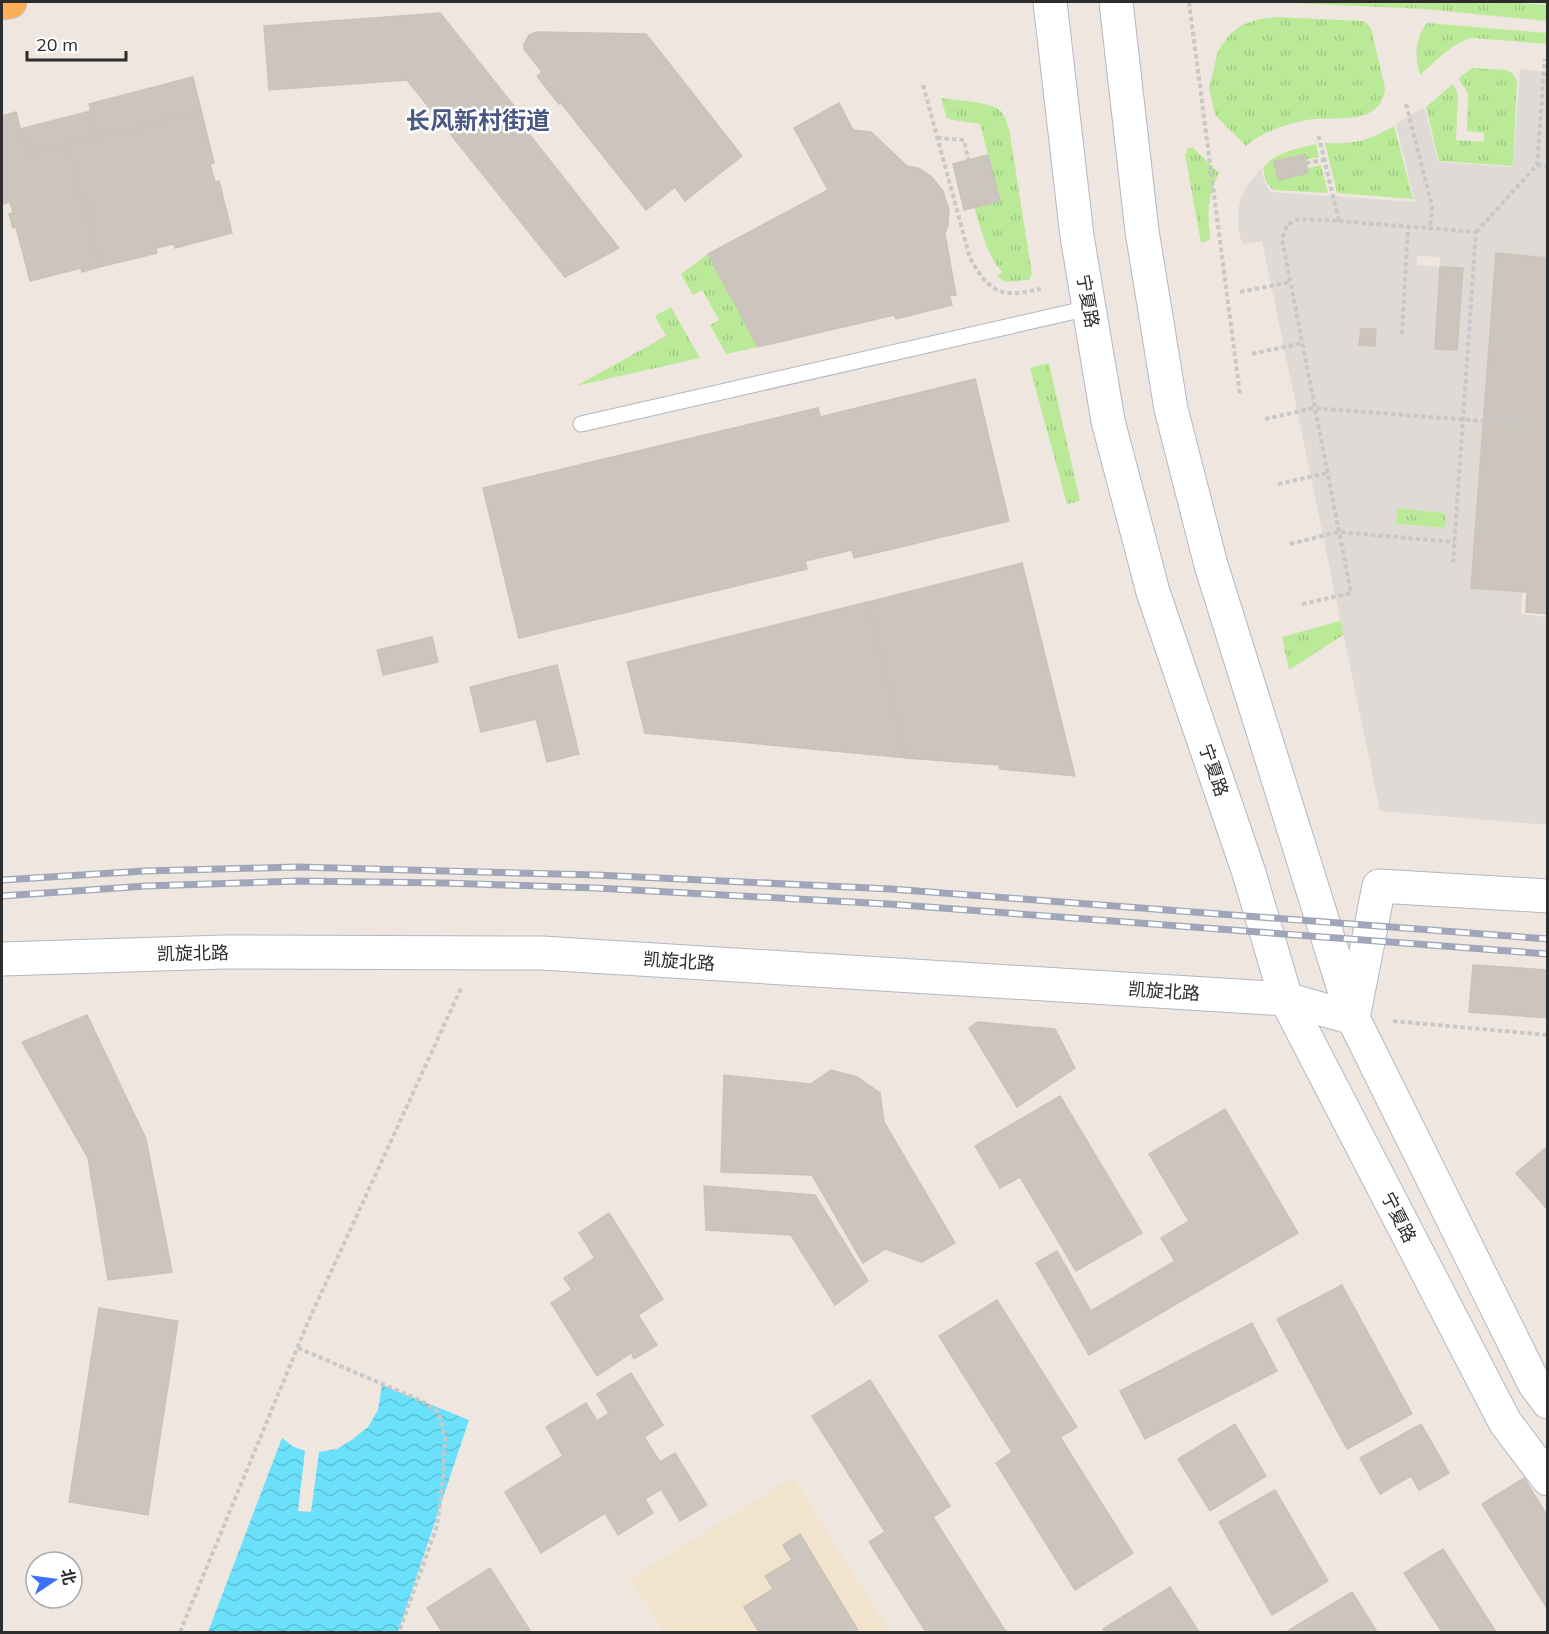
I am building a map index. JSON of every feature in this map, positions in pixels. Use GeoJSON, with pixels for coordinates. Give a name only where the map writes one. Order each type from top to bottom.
{"type":"FeatureCollection","features":[{"type":"Feature","properties":{"kind":"highway"},"geometry":{"type":"LineString","coordinates":[[2,3],[10,2]]}},
{"type":"Feature","properties":{"kind":"main road","name":"宁夏路"},"geometry":{"type":"LineString","coordinates":[[1050,2],[1077,236],[1108,421],[1153,592],[1249,873],[1286,999],[1505,1422],[1548,1479]]}},
{"type":"Feature","properties":{"kind":"main road"},"geometry":{"type":"LineString","coordinates":[[1116,2],[1142,231],[1172,409],[1211,565],[1353,1018],[1534,1383],[1548,1402]]}},
{"type":"Feature","properties":{"kind":"main road"},"geometry":{"type":"LineString","coordinates":[[1353,1018],[1379,886],[1548,896]]}},
{"type":"Feature","properties":{"kind":"main road","name":"凯旋北路"},"geometry":{"type":"LineString","coordinates":[[2,959],[224,952],[566,954],[1286,999],[1353,1018]]}},
{"type":"Feature","properties":{"kind":"lane"},"geometry":{"type":"LineString","coordinates":[[580,424],[1089,308]]}},
{"type":"Feature","properties":{"kind":"path"},"geometry":{"type":"LineString","coordinates":[[1189,2],[1240,395]]}},
{"type":"Feature","properties":{"kind":"path"},"geometry":{"type":"LineString","coordinates":[[1453,562],[1476,232],[1537,165],[1545,59]]}},
{"type":"Feature","properties":{"kind":"path"},"geometry":{"type":"LineString","coordinates":[[923,85],[970,258],[979,274],[1000,291],[1009,293],[1041,289]]}},
{"type":"Feature","properties":{"kind":"path"},"geometry":{"type":"LineString","coordinates":[[1406,104],[1432,206],[1430,228]]}},
{"type":"Feature","properties":{"kind":"path"},"geometry":{"type":"LineString","coordinates":[[1318,133],[1339,222]]}},
{"type":"Feature","properties":{"kind":"path"},"geometry":{"type":"LineString","coordinates":[[937,138],[964,140],[975,189]]}},
{"type":"Feature","properties":{"kind":"path"},"geometry":{"type":"LineString","coordinates":[[1306,163],[1324,159]]}},
{"type":"Feature","properties":{"kind":"path"},"geometry":{"type":"LineString","coordinates":[[1537,165],[1548,166]]}},
{"type":"Feature","properties":{"kind":"path"},"geometry":{"type":"LineString","coordinates":[[1302,604],[1351,593],[1282,239],[1287,225],[1299,219],[1476,232]]}},
{"type":"Feature","properties":{"kind":"path"},"geometry":{"type":"LineString","coordinates":[[1402,334],[1408,227]]}},
{"type":"Feature","properties":{"kind":"path"},"geometry":{"type":"LineString","coordinates":[[1240,292],[1290,282]]}},
{"type":"Feature","properties":{"kind":"path"},"geometry":{"type":"LineString","coordinates":[[1252,354],[1302,343]]}},
{"type":"Feature","properties":{"kind":"path"},"geometry":{"type":"LineString","coordinates":[[1265,419],[1314,408],[1534,425]]}},
{"type":"Feature","properties":{"kind":"path"},"geometry":{"type":"LineString","coordinates":[[1278,484],[1327,473]]}},
{"type":"Feature","properties":{"kind":"path"},"geometry":{"type":"LineString","coordinates":[[1290,544],[1338,532],[1455,542]]}},
{"type":"Feature","properties":{"kind":"path"},"geometry":{"type":"LineString","coordinates":[[180,1632],[297,1348],[477,953]]}},
{"type":"Feature","properties":{"kind":"path"},"geometry":{"type":"LineString","coordinates":[[1353,1018],[1548,1035]]}},
{"type":"Feature","properties":{"kind":"path"},"geometry":{"type":"LineString","coordinates":[[297,1348],[422,1401],[439,1413],[445,1438],[437,1526],[399,1632]]}},
{"type":"Feature","properties":{"kind":"shaded area"},"geometry":{"type":"Polygon","coordinates":[[[1520,69],[1547,72],[1547,239],[1521,614],[1547,617],[1547,825],[1380,811],[1262,241],[1243,245],[1239,233],[1238,211],[1241,197],[1261,168],[1265,184],[1271,192],[1415,202],[1396,124],[1424,107],[1438,162],[1513,167],[1520,69]],[[1417,256],[1417,265],[1440,267],[1440,257],[1417,256]],[[1361,329],[1359,345],[1375,346],[1376,330],[1361,329]],[[1397,508],[1396,524],[1445,528],[1446,513],[1397,508]]]}},
{"type":"Feature","properties":{"kind":"shaded area"},"geometry":{"type":"Polygon","coordinates":[[[793,1477],[890,1632],[664,1632],[630,1579],[793,1477]]]}},
{"type":"Feature","properties":{"kind":"green space"},"geometry":{"type":"Polygon","coordinates":[[[1268,2],[1510,2],[1547,5],[1547,21],[1425,9],[1268,2]]]}},
{"type":"Feature","properties":{"kind":"green space"},"geometry":{"type":"Polygon","coordinates":[[[1275,17],[1364,21],[1371,28],[1385,88],[1382,101],[1366,114],[1355,117],[1307,120],[1291,124],[1275,129],[1246,146],[1215,115],[1209,88],[1218,51],[1230,34],[1242,25],[1259,19],[1275,17]]]}},
{"type":"Feature","properties":{"kind":"green space"},"geometry":{"type":"Polygon","coordinates":[[[1427,23],[1547,33],[1547,44],[1473,38],[1459,43],[1420,75],[1417,48],[1420,35],[1427,23]]]}},
{"type":"Feature","properties":{"kind":"green space"},"geometry":{"type":"Polygon","coordinates":[[[1472,68],[1507,70],[1517,81],[1513,166],[1439,161],[1426,107],[1453,84],[1458,94],[1456,140],[1484,142],[1484,133],[1467,131],[1468,94],[1459,78],[1472,68]]]}},
{"type":"Feature","properties":{"kind":"green space"},"geometry":{"type":"Polygon","coordinates":[[[941,98],[992,106],[1004,117],[1009,128],[1032,274],[1029,280],[1005,282],[997,276],[1002,272],[988,249],[974,207],[1000,201],[980,124],[947,119],[941,98]]]}},
{"type":"Feature","properties":{"kind":"green space"},"geometry":{"type":"Polygon","coordinates":[[[1394,126],[1413,199],[1337,193],[1325,143],[1361,140],[1394,126]]]}},
{"type":"Feature","properties":{"kind":"green space"},"geometry":{"type":"Polygon","coordinates":[[[1316,144],[1319,157],[1305,160],[1304,155],[1274,161],[1308,173],[1307,168],[1321,165],[1328,193],[1273,190],[1266,182],[1263,168],[1268,162],[1294,149],[1316,144]]]}},
{"type":"Feature","properties":{"kind":"green space"},"geometry":{"type":"Polygon","coordinates":[[[1188,148],[1193,148],[1219,173],[1209,206],[1210,240],[1201,243],[1185,154],[1188,148]]]}},
{"type":"Feature","properties":{"kind":"green space"},"geometry":{"type":"Polygon","coordinates":[[[708,254],[758,347],[726,354],[710,325],[719,320],[702,290],[693,295],[681,274],[708,254]]]}},
{"type":"Feature","properties":{"kind":"green space"},"geometry":{"type":"Polygon","coordinates":[[[671,307],[700,358],[576,386],[666,336],[655,316],[671,307]]]}},
{"type":"Feature","properties":{"kind":"green space"},"geometry":{"type":"Polygon","coordinates":[[[1049,363],[1080,501],[1067,504],[1030,368],[1049,363]]]}},
{"type":"Feature","properties":{"kind":"green space"},"geometry":{"type":"Polygon","coordinates":[[[1397,508],[1447,513],[1445,528],[1396,524],[1397,508]]]}},
{"type":"Feature","properties":{"kind":"green space"},"geometry":{"type":"Polygon","coordinates":[[[1431,578],[1289,670],[1282,637],[1340,621],[1399,581],[1431,578]]]}},
{"type":"Feature","properties":{"kind":"water"},"geometry":{"type":"Polygon","coordinates":[[[382,1385],[469,1420],[398,1632],[208,1632],[282,1438],[292,1446],[305,1451],[298,1511],[311,1512],[319,1452],[337,1449],[368,1427],[378,1410],[382,1385]]]}},
{"type":"Feature","properties":{"kind":"building"},"geometry":{"type":"Polygon","coordinates":[[[440,13],[526,121],[522,125],[619,248],[565,277],[407,80],[269,90],[264,26],[440,13]]]}},
{"type":"Feature","properties":{"kind":"building"},"geometry":{"type":"Polygon","coordinates":[[[539,32],[646,34],[742,156],[685,201],[675,187],[646,210],[537,76],[542,72],[524,49],[524,44],[529,35],[539,32]]]}},
{"type":"Feature","properties":{"kind":"building"},"geometry":{"type":"Polygon","coordinates":[[[193,77],[201,110],[143,125],[144,129],[126,133],[125,130],[97,137],[89,104],[193,77]]]}},
{"type":"Feature","properties":{"kind":"building"},"geometry":{"type":"Polygon","coordinates":[[[839,103],[853,130],[871,132],[907,166],[918,168],[931,176],[943,191],[949,210],[945,234],[956,295],[949,296],[952,305],[896,319],[894,315],[758,347],[708,254],[828,190],[794,128],[839,103]]]}},
{"type":"Feature","properties":{"kind":"building"},"geometry":{"type":"Polygon","coordinates":[[[201,110],[214,163],[210,164],[215,182],[219,181],[232,233],[175,248],[174,244],[156,248],[157,253],[99,267],[86,215],[90,214],[86,196],[81,197],[68,144],[125,130],[126,133],[144,129],[143,125],[201,110]]]}},
{"type":"Feature","properties":{"kind":"building"},"geometry":{"type":"Polygon","coordinates":[[[91,111],[97,137],[27,155],[20,129],[91,111]]]}},
{"type":"Feature","properties":{"kind":"building"},"geometry":{"type":"Polygon","coordinates":[[[16,112],[27,155],[68,144],[81,197],[86,196],[90,214],[86,215],[99,267],[82,272],[81,268],[30,281],[16,227],[13,228],[9,214],[13,213],[10,202],[2,204],[2,116],[16,112]]]}},
{"type":"Feature","properties":{"kind":"building"},"geometry":{"type":"Polygon","coordinates":[[[988,155],[1000,201],[964,210],[953,164],[988,155]]]}},
{"type":"Feature","properties":{"kind":"building"},"geometry":{"type":"Polygon","coordinates":[[[1305,155],[1308,173],[1278,180],[1274,161],[1305,155]]]}},
{"type":"Feature","properties":{"kind":"building"},"geometry":{"type":"Polygon","coordinates":[[[1496,253],[1548,258],[1548,614],[1526,612],[1527,592],[1471,588],[1496,253]]]}},
{"type":"Feature","properties":{"kind":"building"},"geometry":{"type":"Polygon","coordinates":[[[1440,267],[1463,268],[1457,350],[1435,349],[1440,267]]]}},
{"type":"Feature","properties":{"kind":"building"},"geometry":{"type":"Polygon","coordinates":[[[1361,329],[1376,329],[1375,346],[1359,345],[1361,329]]]}},
{"type":"Feature","properties":{"kind":"building"},"geometry":{"type":"Polygon","coordinates":[[[975,379],[1009,521],[854,558],[852,550],[805,561],[807,569],[519,638],[483,488],[818,408],[820,417],[975,379]]]}},
{"type":"Feature","properties":{"kind":"building"},"geometry":{"type":"Polygon","coordinates":[[[1022,563],[1075,776],[1000,769],[999,765],[907,758],[868,602],[1022,563]]]}},
{"type":"Feature","properties":{"kind":"building"},"geometry":{"type":"Polygon","coordinates":[[[868,602],[907,758],[645,733],[627,662],[868,602]]]}},
{"type":"Feature","properties":{"kind":"building"},"geometry":{"type":"Polygon","coordinates":[[[432,637],[438,662],[383,675],[377,650],[432,637]]]}},
{"type":"Feature","properties":{"kind":"building"},"geometry":{"type":"Polygon","coordinates":[[[557,665],[579,754],[547,762],[536,719],[481,732],[470,687],[557,665]]]}},
{"type":"Feature","properties":{"kind":"building"},"geometry":{"type":"Polygon","coordinates":[[[1473,965],[1548,970],[1548,1018],[1469,1012],[1473,965]]]}},
{"type":"Feature","properties":{"kind":"building"},"geometry":{"type":"Polygon","coordinates":[[[87,1015],[146,1139],[172,1272],[108,1280],[88,1158],[22,1042],[87,1015]]]}},
{"type":"Feature","properties":{"kind":"building"},"geometry":{"type":"Polygon","coordinates":[[[978,1022],[1055,1029],[1075,1068],[1017,1107],[969,1028],[978,1022]]]}},
{"type":"Feature","properties":{"kind":"building"},"geometry":{"type":"Polygon","coordinates":[[[831,1070],[857,1077],[880,1093],[884,1122],[955,1243],[922,1262],[885,1249],[863,1263],[812,1175],[721,1172],[724,1075],[811,1084],[831,1070]]]}},
{"type":"Feature","properties":{"kind":"building"},"geometry":{"type":"Polygon","coordinates":[[[1060,1096],[1142,1233],[1076,1271],[1020,1177],[1000,1188],[975,1146],[1060,1096]]]}},
{"type":"Feature","properties":{"kind":"building"},"geometry":{"type":"Polygon","coordinates":[[[1225,1109],[1298,1233],[1089,1355],[1036,1263],[1057,1251],[1091,1311],[1175,1261],[1161,1238],[1189,1221],[1149,1154],[1225,1109]]]}},
{"type":"Feature","properties":{"kind":"building"},"geometry":{"type":"Polygon","coordinates":[[[1548,1146],[1548,1210],[1516,1173],[1548,1146]]]}},
{"type":"Feature","properties":{"kind":"building"},"geometry":{"type":"Polygon","coordinates":[[[704,1186],[815,1195],[868,1281],[835,1305],[791,1235],[706,1230],[704,1186]]]}},
{"type":"Feature","properties":{"kind":"building"},"geometry":{"type":"Polygon","coordinates":[[[609,1213],[663,1299],[638,1315],[657,1345],[634,1359],[631,1353],[597,1376],[551,1303],[572,1290],[564,1278],[595,1258],[579,1233],[609,1213]]]}},
{"type":"Feature","properties":{"kind":"building"},"geometry":{"type":"Polygon","coordinates":[[[1342,1285],[1412,1414],[1347,1449],[1277,1319],[1342,1285]]]}},
{"type":"Feature","properties":{"kind":"building"},"geometry":{"type":"Polygon","coordinates":[[[997,1300],[1077,1427],[1060,1437],[1133,1553],[1075,1590],[996,1463],[1012,1452],[939,1336],[997,1300]]]}},
{"type":"Feature","properties":{"kind":"building"},"geometry":{"type":"Polygon","coordinates":[[[99,1308],[178,1321],[148,1515],[69,1502],[99,1308]]]}},
{"type":"Feature","properties":{"kind":"building"},"geometry":{"type":"Polygon","coordinates":[[[1252,1323],[1277,1371],[1145,1439],[1120,1391],[1252,1323]]]}},
{"type":"Feature","properties":{"kind":"building"},"geometry":{"type":"Polygon","coordinates":[[[631,1373],[663,1425],[644,1437],[660,1462],[675,1453],[707,1505],[680,1521],[661,1489],[645,1499],[653,1513],[618,1535],[605,1513],[541,1553],[505,1492],[563,1456],[546,1427],[586,1403],[597,1421],[609,1413],[597,1394],[631,1373]]]}},
{"type":"Feature","properties":{"kind":"building"},"geometry":{"type":"Polygon","coordinates":[[[870,1380],[950,1506],[933,1517],[1006,1632],[926,1632],[869,1542],[885,1532],[812,1416],[870,1380]]]}},
{"type":"Feature","properties":{"kind":"building"},"geometry":{"type":"Polygon","coordinates":[[[1235,1424],[1266,1476],[1210,1511],[1178,1459],[1235,1424]]]}},
{"type":"Feature","properties":{"kind":"building"},"geometry":{"type":"Polygon","coordinates":[[[1421,1424],[1449,1473],[1419,1490],[1411,1476],[1380,1494],[1360,1458],[1421,1424]]]}},
{"type":"Feature","properties":{"kind":"building"},"geometry":{"type":"Polygon","coordinates":[[[1524,1478],[1548,1517],[1548,1610],[1482,1504],[1524,1478]]]}},
{"type":"Feature","properties":{"kind":"building"},"geometry":{"type":"Polygon","coordinates":[[[1275,1490],[1328,1581],[1272,1615],[1219,1522],[1275,1490]]]}},
{"type":"Feature","properties":{"kind":"building"},"geometry":{"type":"Polygon","coordinates":[[[800,1534],[859,1632],[759,1632],[744,1607],[773,1589],[765,1576],[792,1560],[783,1545],[800,1534]]]}},
{"type":"Feature","properties":{"kind":"building"},"geometry":{"type":"Polygon","coordinates":[[[1443,1549],[1496,1632],[1442,1632],[1404,1573],[1443,1549]]]}},
{"type":"Feature","properties":{"kind":"building"},"geometry":{"type":"Polygon","coordinates":[[[490,1568],[531,1632],[442,1632],[427,1608],[490,1568]]]}},
{"type":"Feature","properties":{"kind":"building"},"geometry":{"type":"Polygon","coordinates":[[[1170,1587],[1199,1632],[1105,1632],[1103,1629],[1170,1587]]]}},
{"type":"Feature","properties":{"kind":"building"},"geometry":{"type":"Polygon","coordinates":[[[1352,1592],[1377,1632],[1286,1632],[1352,1592]]]}},
{"type":"Feature","properties":{"kind":"railway"},"geometry":{"type":"LineString","coordinates":[[2,880],[145,871],[297,867],[596,875],[891,889],[1548,939]]}},
{"type":"Feature","properties":{"kind":"railway"},"geometry":{"type":"LineString","coordinates":[[2,896],[146,886],[299,881],[596,888],[888,904],[1548,954]]}},
{"type":"Feature","properties":{"kind":"district","name":"长风新村街道"},"geometry":{"type":"Point","coordinates":[478,120]}}]}
